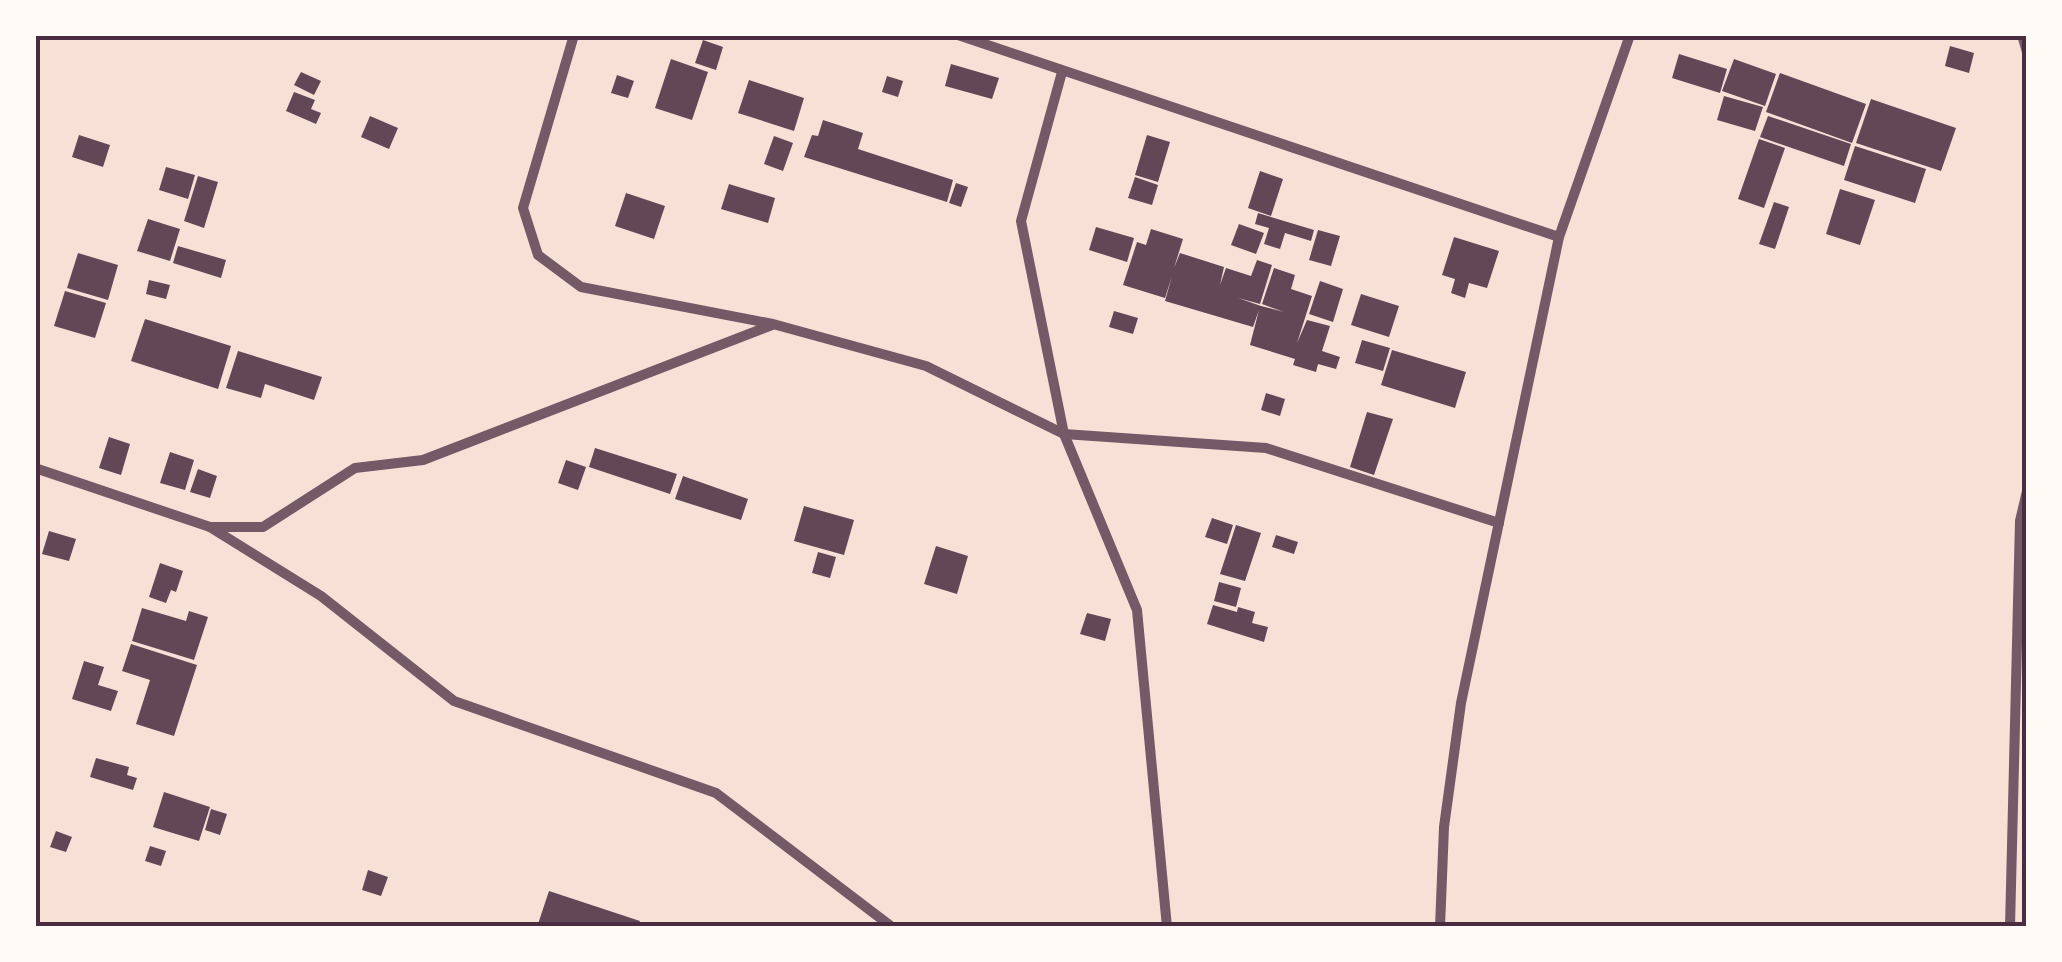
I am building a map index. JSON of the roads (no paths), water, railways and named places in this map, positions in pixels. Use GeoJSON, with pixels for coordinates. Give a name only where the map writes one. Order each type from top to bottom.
{"type":"FeatureCollection","features":[{"type":"Feature","properties":{"kind":"street"},"geometry":{"type":"LineString","coordinates":[[574,35],[523,208],[538,256],[581,288],[773,324],[926,366],[1064,434],[1266,448],[1498,524]]}},
{"type":"Feature","properties":{"kind":"street"},"geometry":{"type":"LineString","coordinates":[[958,35],[1559,236]]}},
{"type":"Feature","properties":{"kind":"street"},"geometry":{"type":"LineString","coordinates":[[1440,927],[1451,765],[1461,703],[1559,236],[1630,35]]}},
{"type":"Feature","properties":{"kind":"street"},"geometry":{"type":"LineString","coordinates":[[2022,35],[2027,52]]}},
{"type":"Feature","properties":{"kind":"street"},"geometry":{"type":"LineString","coordinates":[[1062,72],[1022,221],[1064,434],[1138,610],[1167,927]]}},
{"type":"Feature","properties":{"kind":"street"},"geometry":{"type":"LineString","coordinates":[[210,527],[263,527],[354,468],[423,460],[773,324]]}},
{"type":"Feature","properties":{"kind":"street"},"geometry":{"type":"LineString","coordinates":[[35,468],[210,527],[321,596],[454,701],[716,793],[892,927]]}},
{"type":"Feature","properties":{"kind":"street"},"geometry":{"type":"LineString","coordinates":[[2010,927],[2020,521],[2027,490]]}},
{"type":"Feature","properties":{"kind":"street"},"geometry":{"type":"LineString","coordinates":[[2013,789],[2027,794]]}}]}
